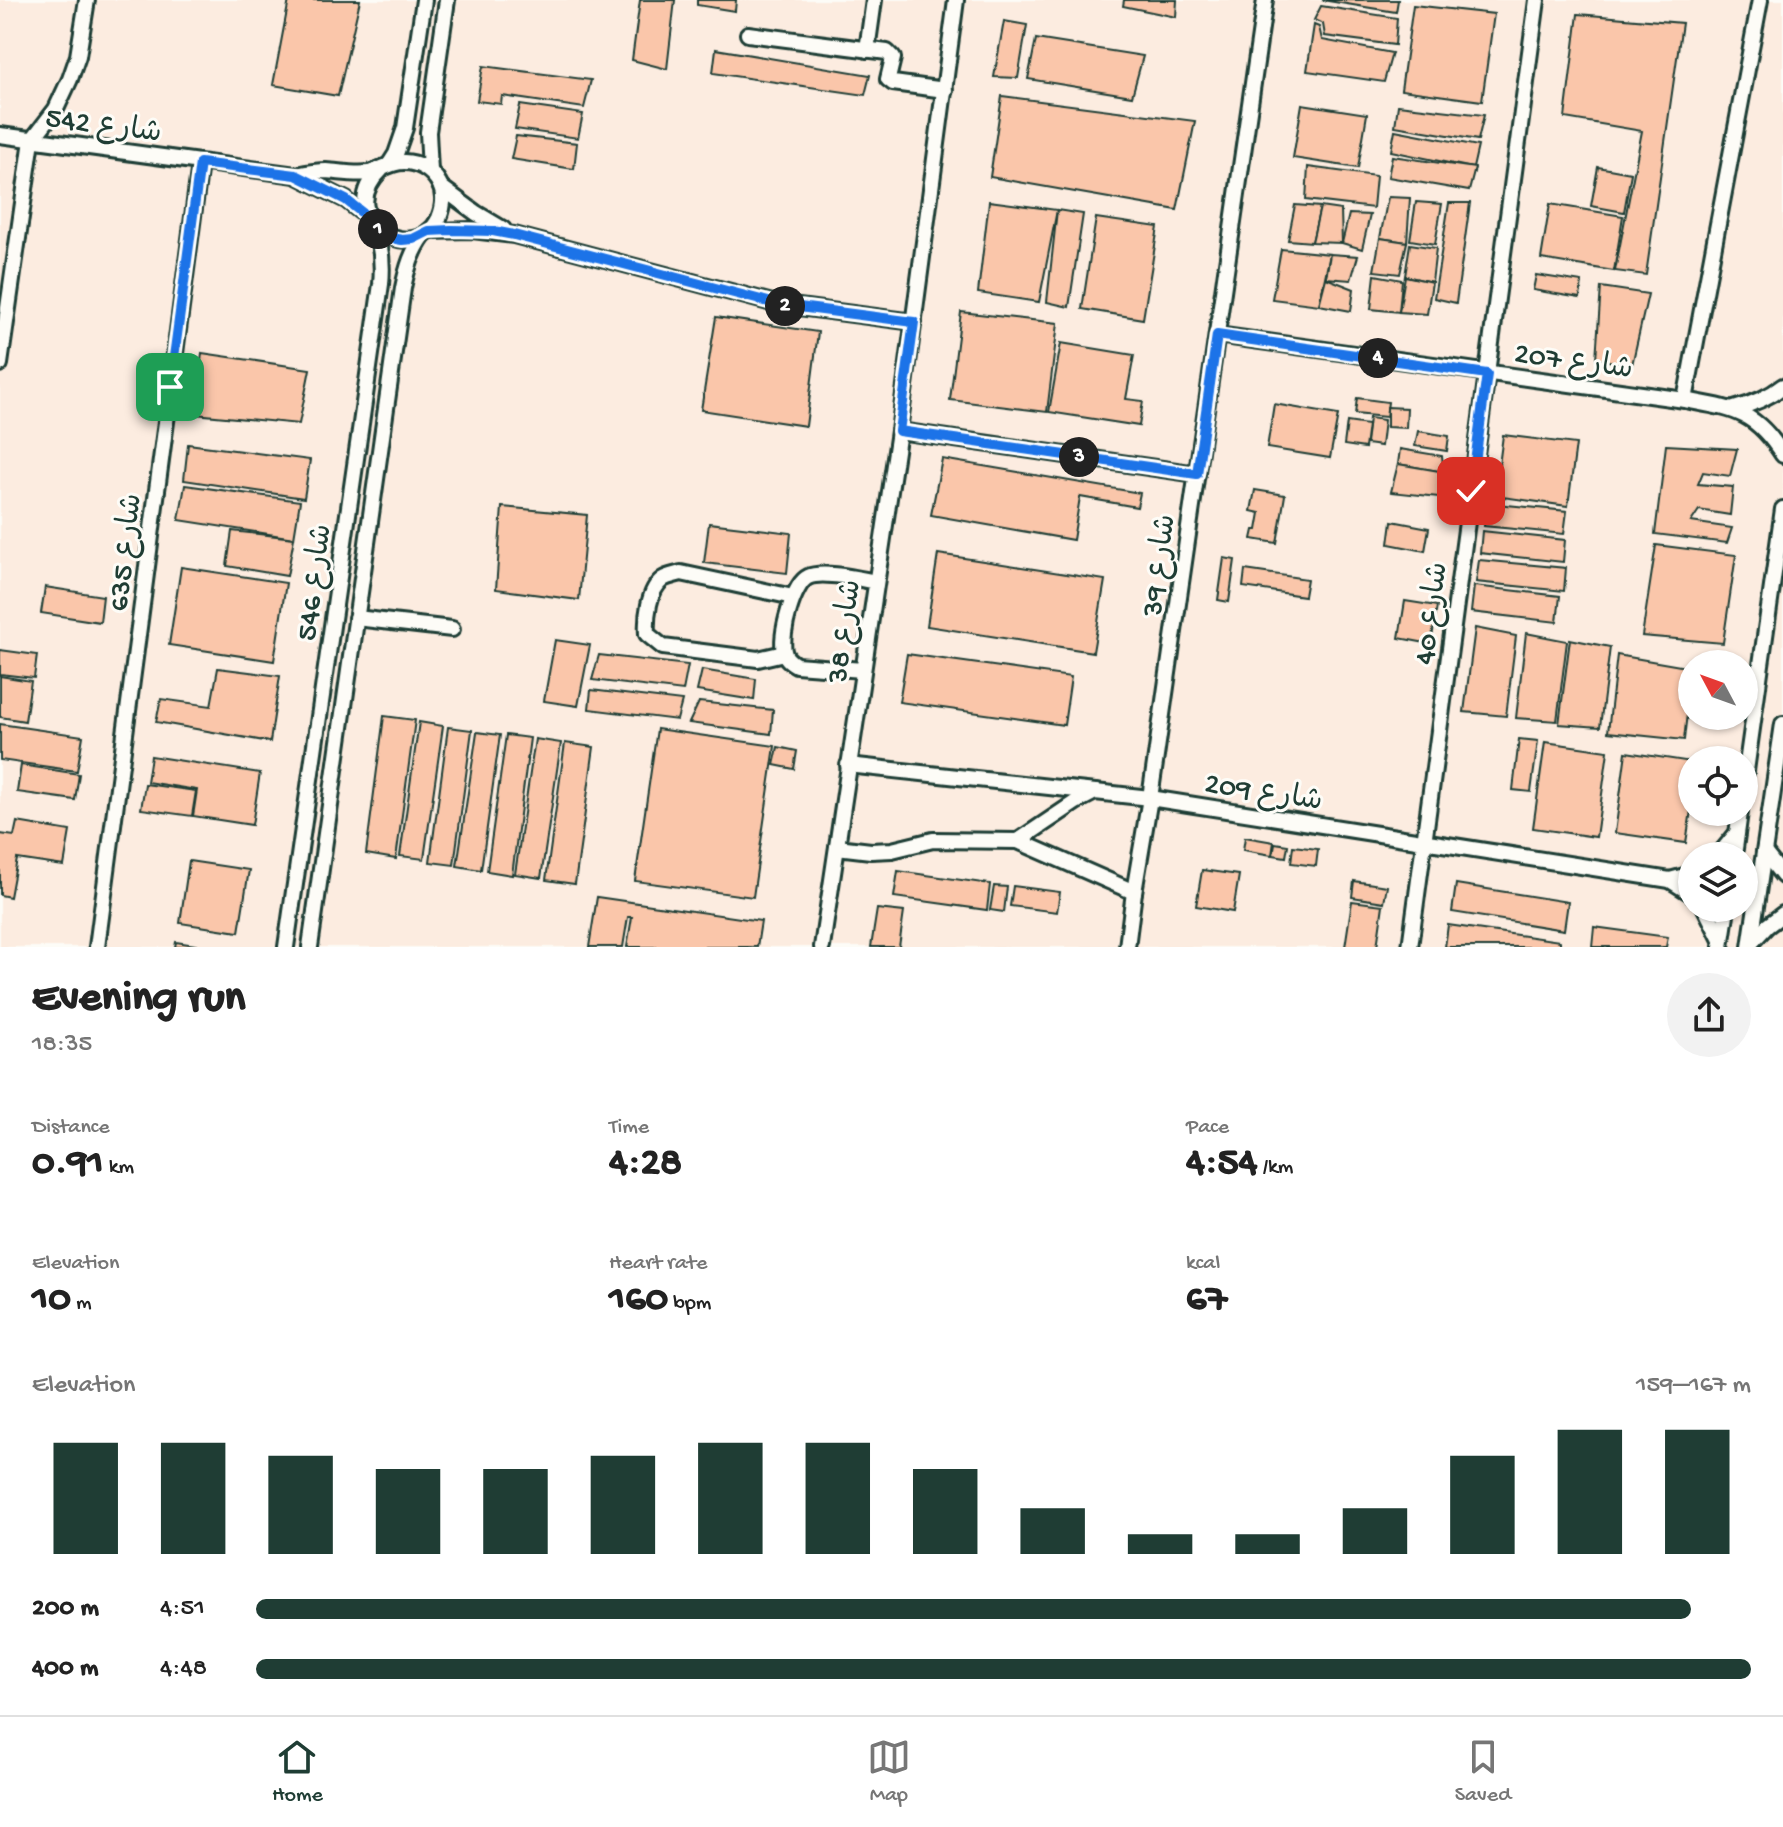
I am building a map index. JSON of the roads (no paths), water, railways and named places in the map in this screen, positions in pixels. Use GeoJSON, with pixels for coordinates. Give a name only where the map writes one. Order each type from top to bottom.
{"type":"FeatureCollection","features":[{"type":"Feature","properties":{"kind":"street"},"geometry":{"type":"LineString","coordinates":[[0,364],[32,140],[56,109],[70,79],[78,56],[87,0]]}},
{"type":"Feature","properties":{"kind":"street"},"geometry":{"type":"LineString","coordinates":[[424,0],[405,128],[396,154],[369,184],[366,192],[366,210],[381,232],[402,240],[427,233],[472,230],[514,235],[776,304],[914,322]]}},
{"type":"Feature","properties":{"kind":"street"},"geometry":{"type":"LineString","coordinates":[[430,171],[428,132],[447,0]]}},
{"type":"Feature","properties":{"kind":"street"},"geometry":{"type":"LineString","coordinates":[[867,50],[874,0]]}},
{"type":"Feature","properties":{"kind":"street","name":"شارع 38"},"geometry":{"type":"LineString","coordinates":[[822,947],[899,431],[956,0]]}},
{"type":"Feature","properties":{"kind":"street","name":"شارع 39"},"geometry":{"type":"LineString","coordinates":[[1127,947],[1265,0]]}},
{"type":"Feature","properties":{"kind":"street","name":"شارع 40"},"geometry":{"type":"LineString","coordinates":[[1410,947],[1537,0]]}},
{"type":"Feature","properties":{"kind":"street"},"geometry":{"type":"LineString","coordinates":[[1685,400],[1760,0]]}},
{"type":"Feature","properties":{"kind":"street"},"geometry":{"type":"LineString","coordinates":[[748,34],[887,52],[893,58],[888,79],[893,83],[945,90]]}},
{"type":"Feature","properties":{"kind":"street","name":"شارع 542"},"geometry":{"type":"LineString","coordinates":[[0,135],[296,175],[326,171],[355,174],[385,167]]}},
{"type":"Feature","properties":{"kind":"street"},"geometry":{"type":"LineString","coordinates":[[385,167],[397,162],[415,163],[430,171],[441,187],[476,213],[514,235]]}},
{"type":"Feature","properties":{"kind":"street","name":"شارع 635"},"geometry":{"type":"LineString","coordinates":[[97,947],[200,163]]}},
{"type":"Feature","properties":{"kind":"street","name":"شارع 542"},"geometry":{"type":"LineString","coordinates":[[296,175],[346,200],[372,222]]}},
{"type":"Feature","properties":{"kind":"street"},"geometry":{"type":"LineString","coordinates":[[427,233],[436,224],[443,206],[441,187]]}},
{"type":"Feature","properties":{"kind":"street","name":"شارع 546"},"geometry":{"type":"LineString","coordinates":[[286,947],[381,284],[379,238],[372,222]]}},
{"type":"Feature","properties":{"kind":"street","name":"شارع 546"},"geometry":{"type":"LineString","coordinates":[[310,947],[403,288],[410,259],[427,233]]}},
{"type":"Feature","properties":{"kind":"street","name":"شارع 207"},"geometry":{"type":"LineString","coordinates":[[1217,335],[1734,409],[1766,431],[1783,455]]}},
{"type":"Feature","properties":{"kind":"street"},"geometry":{"type":"LineString","coordinates":[[1734,409],[1754,404],[1783,386]]}},
{"type":"Feature","properties":{"kind":"street"},"geometry":{"type":"LineString","coordinates":[[899,431],[1197,474]]}},
{"type":"Feature","properties":{"kind":"street"},"geometry":{"type":"LineString","coordinates":[[1750,746],[1783,509]]}},
{"type":"Feature","properties":{"kind":"street"},"geometry":{"type":"LineString","coordinates":[[784,653],[758,659],[663,647],[647,634],[646,620],[655,587],[665,577],[681,573],[793,597]]}},
{"type":"Feature","properties":{"kind":"street"},"geometry":{"type":"LineString","coordinates":[[863,670],[796,665],[784,653],[787,621],[793,597],[802,580],[812,574],[876,582]]}},
{"type":"Feature","properties":{"kind":"street"},"geometry":{"type":"LineString","coordinates":[[356,618],[452,629]]}},
{"type":"Feature","properties":{"kind":"street"},"geometry":{"type":"LineString","coordinates":[[1751,945],[1783,724]]}},
{"type":"Feature","properties":{"kind":"street","name":"شارع 209"},"geometry":{"type":"LineString","coordinates":[[848,765],[1150,798],[1670,880],[1678,885]]}},
{"type":"Feature","properties":{"kind":"street"},"geometry":{"type":"LineString","coordinates":[[1018,841],[1095,792]]}},
{"type":"Feature","properties":{"kind":"street"},"geometry":{"type":"LineString","coordinates":[[1736,842],[1738,826]]}},
{"type":"Feature","properties":{"kind":"street"},"geometry":{"type":"LineString","coordinates":[[1729,842],[1737,832]]}},
{"type":"Feature","properties":{"kind":"street"},"geometry":{"type":"LineString","coordinates":[[837,847],[871,851],[892,850],[933,840],[1018,841],[1134,892]]}},
{"type":"Feature","properties":{"kind":"street"},"geometry":{"type":"LineString","coordinates":[[1764,852],[1783,876]]}},
{"type":"Feature","properties":{"kind":"street","name":"شارع 209"},"geometry":{"type":"LineString","coordinates":[[1670,880],[1678,878]]}},
{"type":"Feature","properties":{"kind":"street"},"geometry":{"type":"LineString","coordinates":[[1751,945],[1767,926],[1783,914]]}},
{"type":"Feature","properties":{"kind":"street"},"geometry":{"type":"LineString","coordinates":[[1711,922],[1721,944]]}},
{"type":"Feature","properties":{"kind":"street"},"geometry":{"type":"LineString","coordinates":[[1721,944],[1725,922]]}}]}
